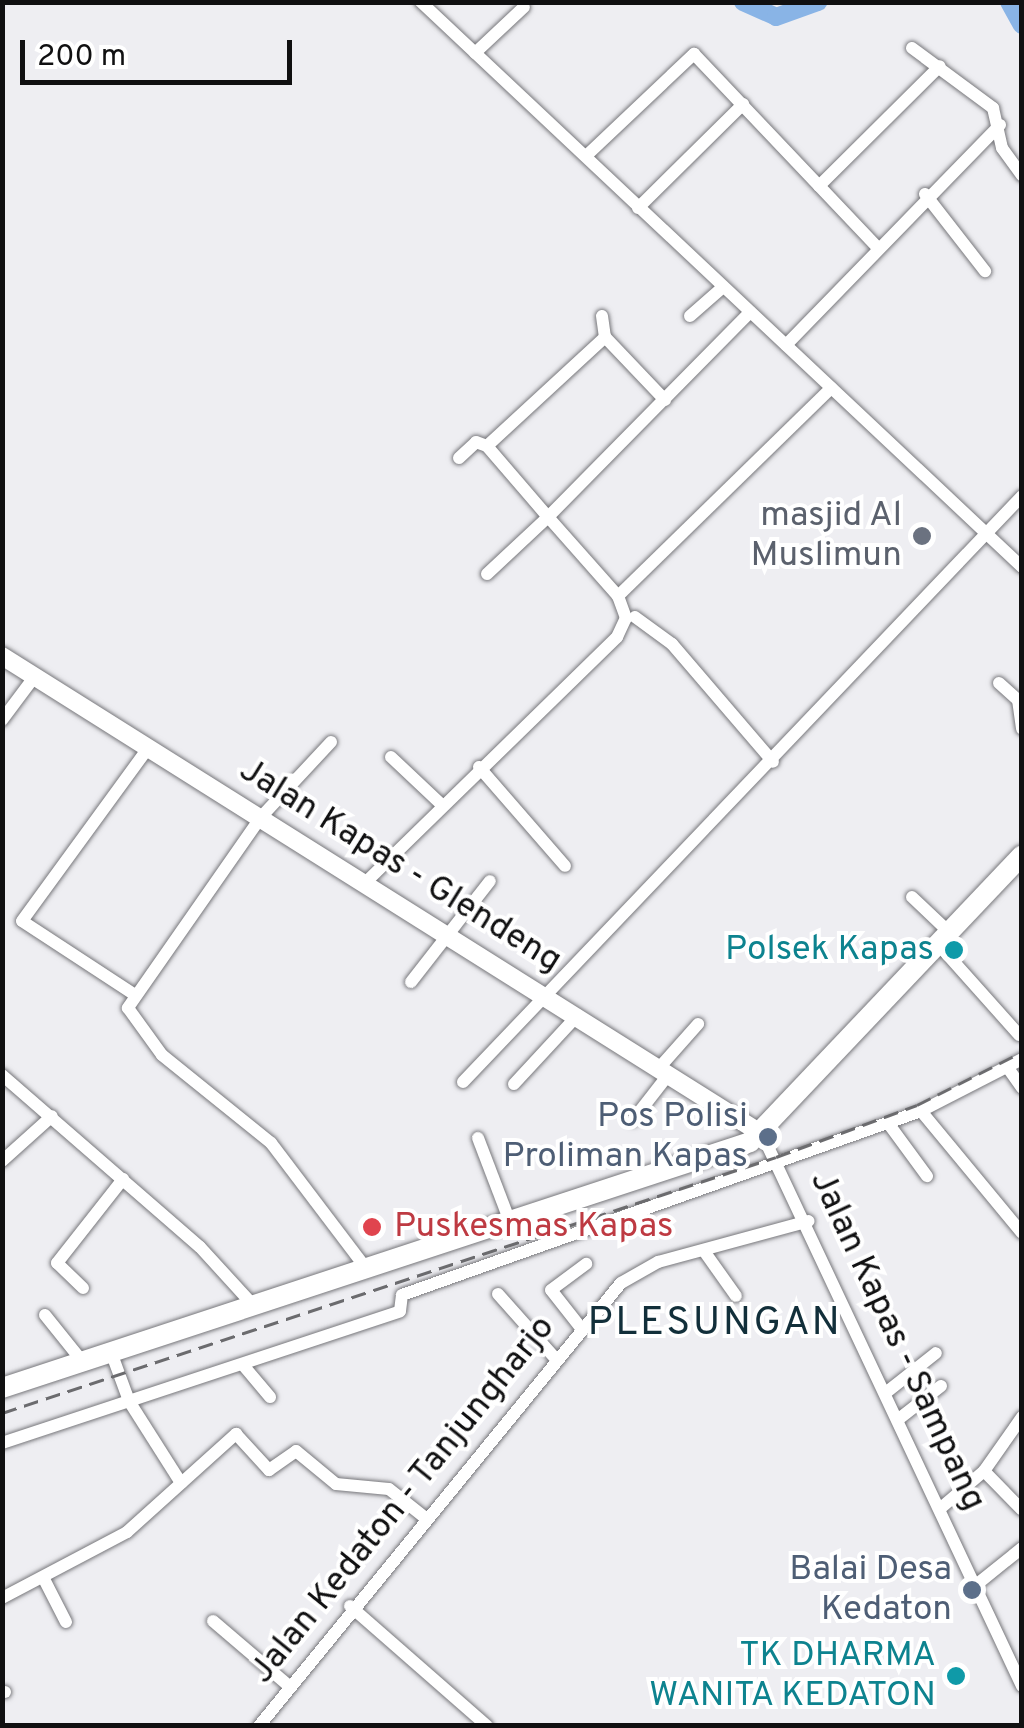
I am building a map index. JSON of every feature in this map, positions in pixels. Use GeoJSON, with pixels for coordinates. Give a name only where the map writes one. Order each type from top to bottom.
{"type":"FeatureCollection","features":[{"type":"Feature","properties":{"kind":"highway"},"geometry":{"type":"LineString","coordinates":[[2,1388],[762,1134],[1022,855]]}},
{"type":"Feature","properties":{"kind":"main road","name":"Jalan Kapas - Glendeng"},"geometry":{"type":"LineString","coordinates":[[2,656],[762,1134]]}},
{"type":"Feature","properties":{"kind":"street"},"geometry":{"type":"LineString","coordinates":[[426,4],[1022,567]]}},
{"type":"Feature","properties":{"kind":"street"},"geometry":{"type":"LineString","coordinates":[[475,53],[524,7]]}},
{"type":"Feature","properties":{"kind":"street"},"geometry":{"type":"LineString","coordinates":[[912,48],[940,66],[1000,124],[1002,148],[1022,176]]}},
{"type":"Feature","properties":{"kind":"street"},"geometry":{"type":"LineString","coordinates":[[586,156],[692,54],[876,244]]}},
{"type":"Feature","properties":{"kind":"street"},"geometry":{"type":"LineString","coordinates":[[819,186],[940,66]]}},
{"type":"Feature","properties":{"kind":"street"},"geometry":{"type":"LineString","coordinates":[[638,208],[743,104]]}},
{"type":"Feature","properties":{"kind":"street"},"geometry":{"type":"LineString","coordinates":[[786,346],[876,244],[1000,124]]}},
{"type":"Feature","properties":{"kind":"street"},"geometry":{"type":"LineString","coordinates":[[925,194],[985,271]]}},
{"type":"Feature","properties":{"kind":"street"},"geometry":{"type":"LineString","coordinates":[[690,316],[724,287]]}},
{"type":"Feature","properties":{"kind":"street"},"geometry":{"type":"LineString","coordinates":[[487,574],[548,518],[750,312]]}},
{"type":"Feature","properties":{"kind":"street"},"geometry":{"type":"LineString","coordinates":[[602,316],[605,337],[665,400]]}},
{"type":"Feature","properties":{"kind":"street"},"geometry":{"type":"LineString","coordinates":[[487,446],[605,337]]}},
{"type":"Feature","properties":{"kind":"street"},"geometry":{"type":"LineString","coordinates":[[621,600],[831,388]]}},
{"type":"Feature","properties":{"kind":"street"},"geometry":{"type":"LineString","coordinates":[[459,458],[476,442],[487,446],[635,616],[672,644],[774,762]]}},
{"type":"Feature","properties":{"kind":"street"},"geometry":{"type":"LineString","coordinates":[[463,1082],[989,538],[1022,496]]}},
{"type":"Feature","properties":{"kind":"street"},"geometry":{"type":"LineString","coordinates":[[621,600],[624,629]]}},
{"type":"Feature","properties":{"kind":"street"},"geometry":{"type":"LineString","coordinates":[[366,882],[635,616]]}},
{"type":"Feature","properties":{"kind":"street"},"geometry":{"type":"LineString","coordinates":[[2,720],[35,676]]}},
{"type":"Feature","properties":{"kind":"street"},"geometry":{"type":"LineString","coordinates":[[999,683],[1018,700],[1022,729]]}},
{"type":"Feature","properties":{"kind":"street"},"geometry":{"type":"LineString","coordinates":[[331,742],[261,817],[132,992],[128,1011],[143,1034],[271,1143],[366,1268]]}},
{"type":"Feature","properties":{"kind":"street"},"geometry":{"type":"LineString","coordinates":[[132,992],[22,921],[149,747]]}},
{"type":"Feature","properties":{"kind":"street"},"geometry":{"type":"LineString","coordinates":[[392,757],[442,806]]}},
{"type":"Feature","properties":{"kind":"street"},"geometry":{"type":"LineString","coordinates":[[480,767],[565,866]]}},
{"type":"Feature","properties":{"kind":"street"},"geometry":{"type":"LineString","coordinates":[[412,982],[490,881]]}},
{"type":"Feature","properties":{"kind":"street"},"geometry":{"type":"LineString","coordinates":[[912,896],[1019,1035]]}},
{"type":"Feature","properties":{"kind":"street"},"geometry":{"type":"LineString","coordinates":[[514,1084],[578,1015]]}},
{"type":"Feature","properties":{"kind":"street"},"geometry":{"type":"LineString","coordinates":[[633,1120],[698,1024]]}},
{"type":"Feature","properties":{"kind":"street"},"geometry":{"type":"LineString","coordinates":[[2,1443],[400,1310],[401,1295],[921,1111],[1022,1059]]}},
{"type":"Feature","properties":{"kind":"street"},"geometry":{"type":"LineString","coordinates":[[1008,1068],[1022,1088]]}},
{"type":"Feature","properties":{"kind":"street"},"geometry":{"type":"LineString","coordinates":[[2,1075],[123,1179],[252,1304]]}},
{"type":"Feature","properties":{"kind":"street"},"geometry":{"type":"LineString","coordinates":[[921,1111],[1022,1233]]}},
{"type":"Feature","properties":{"kind":"street"},"geometry":{"type":"LineString","coordinates":[[2,1161],[52,1116]]}},
{"type":"Feature","properties":{"kind":"street"},"geometry":{"type":"LineString","coordinates":[[888,1123],[927,1176]]}},
{"type":"Feature","properties":{"kind":"street","name":"Jalan Kapas - Sampang"},"geometry":{"type":"LineString","coordinates":[[762,1134],[809,1221],[1022,1686]]}},
{"type":"Feature","properties":{"kind":"street"},"geometry":{"type":"LineString","coordinates":[[478,1138],[509,1219]]}},
{"type":"Feature","properties":{"kind":"street"},"geometry":{"type":"LineString","coordinates":[[83,1288],[57,1263],[123,1179]]}},
{"type":"Feature","properties":{"kind":"street","name":"Jalan Kedaton - Tanjungharjo"},"geometry":{"type":"LineString","coordinates":[[260,1726],[423,1516],[581,1328],[641,1269],[809,1221]]}},
{"type":"Feature","properties":{"kind":"street"},"geometry":{"type":"LineString","coordinates":[[704,1251],[736,1296]]}},
{"type":"Feature","properties":{"kind":"street"},"geometry":{"type":"LineString","coordinates":[[581,1328],[551,1290],[586,1264]]}},
{"type":"Feature","properties":{"kind":"street"},"geometry":{"type":"LineString","coordinates":[[498,1294],[555,1358]]}},
{"type":"Feature","properties":{"kind":"street"},"geometry":{"type":"LineString","coordinates":[[45,1315],[82,1361]]}},
{"type":"Feature","properties":{"kind":"street"},"geometry":{"type":"LineString","coordinates":[[111,1352],[129,1401],[181,1483]]}},
{"type":"Feature","properties":{"kind":"street"},"geometry":{"type":"LineString","coordinates":[[888,1391],[936,1353]]}},
{"type":"Feature","properties":{"kind":"street"},"geometry":{"type":"LineString","coordinates":[[243,1365],[270,1397]]}},
{"type":"Feature","properties":{"kind":"street"},"geometry":{"type":"LineString","coordinates":[[900,1418],[941,1386]]}},
{"type":"Feature","properties":{"kind":"street"},"geometry":{"type":"LineString","coordinates":[[942,1506],[984,1471],[1022,1417]]}},
{"type":"Feature","properties":{"kind":"street"},"geometry":{"type":"LineString","coordinates":[[2,1598],[45,1581],[127,1532],[237,1434],[269,1470],[296,1451],[336,1484],[390,1488],[423,1516]]}},
{"type":"Feature","properties":{"kind":"street"},"geometry":{"type":"LineString","coordinates":[[984,1471],[1022,1510]]}},
{"type":"Feature","properties":{"kind":"street"},"geometry":{"type":"LineString","coordinates":[[976,1584],[1022,1548]]}},
{"type":"Feature","properties":{"kind":"street"},"geometry":{"type":"LineString","coordinates":[[45,1581],[66,1622]]}},
{"type":"Feature","properties":{"kind":"street"},"geometry":{"type":"LineString","coordinates":[[350,1606],[486,1726]]}},
{"type":"Feature","properties":{"kind":"street"},"geometry":{"type":"LineString","coordinates":[[213,1621],[289,1686]]}},
{"type":"Feature","properties":{"kind":"waterway"},"geometry":{"type":"LineString","coordinates":[[743,2],[776,17],[818,2]]}},
{"type":"Feature","properties":{"kind":"waterway"},"geometry":{"type":"LineString","coordinates":[[1009,2],[1022,25]]}},
{"type":"Feature","properties":{"kind":"railway"},"geometry":{"type":"LineString","coordinates":[[2,1413],[776,1157],[917,1105],[1022,1052]]}},
{"type":"Feature","properties":{"kind":"place","name":"masjid Al Muslimun"},"geometry":{"type":"Point","coordinates":[922,536]}},
{"type":"Feature","properties":{"kind":"place","name":"Polsek Kapas"},"geometry":{"type":"Point","coordinates":[954,950]}},
{"type":"Feature","properties":{"kind":"place","name":"Pos Polisi Proliman Kapas"},"geometry":{"type":"Point","coordinates":[768,1137]}},
{"type":"Feature","properties":{"kind":"place","name":"Puskesmas Kapas"},"geometry":{"type":"Point","coordinates":[372,1227]}},
{"type":"Feature","properties":{"kind":"place","name":"Balai Desa Kedaton"},"geometry":{"type":"Point","coordinates":[972,1590]}},
{"type":"Feature","properties":{"kind":"place","name":"TK DHARMA WANITA KEDATON"},"geometry":{"type":"Point","coordinates":[956,1676]}},
{"type":"Feature","properties":{"kind":"district","name":"PLESUNGAN"},"geometry":{"type":"Point","coordinates":[715,1324]}}]}
